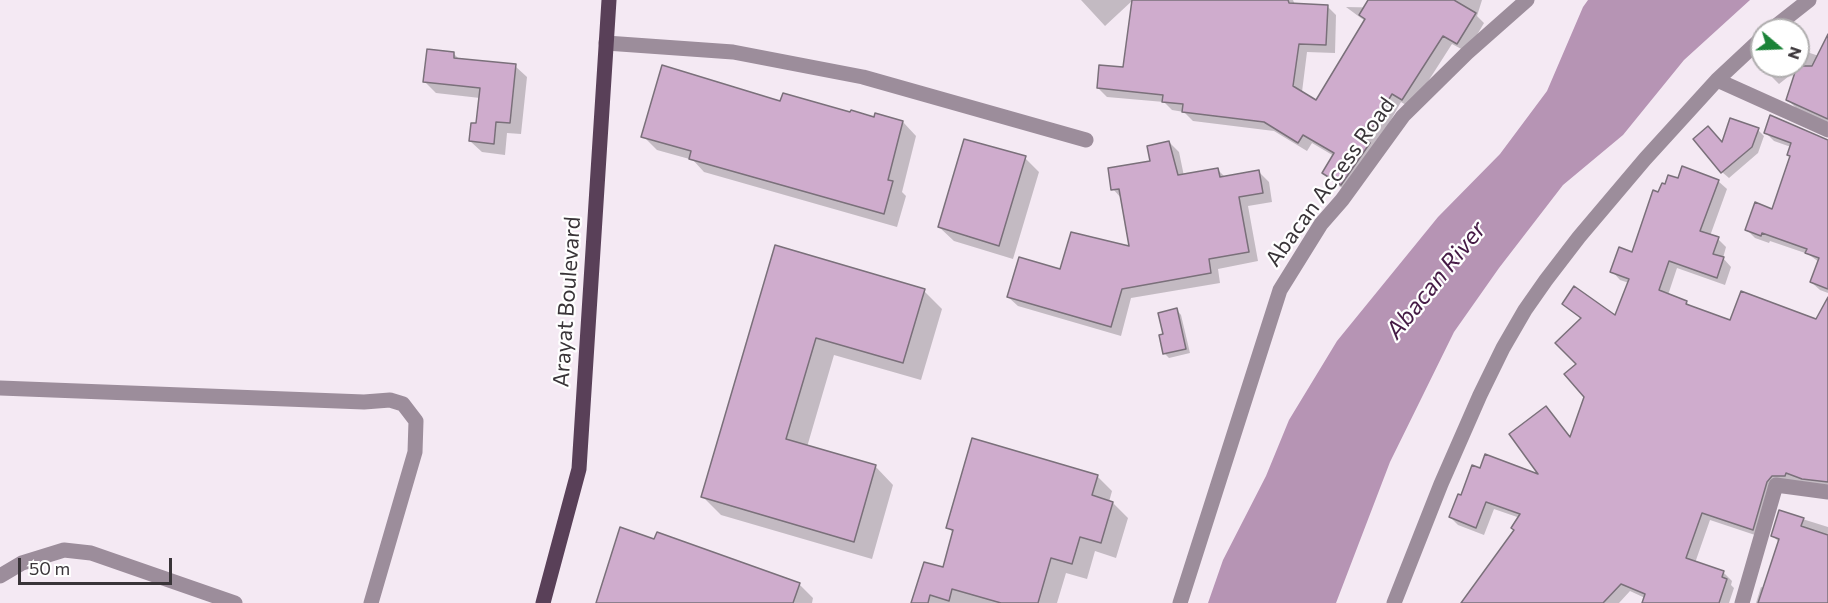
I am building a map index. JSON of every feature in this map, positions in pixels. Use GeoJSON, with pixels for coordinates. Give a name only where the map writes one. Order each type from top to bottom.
{"type":"FeatureCollection","features":[{"type":"Feature","properties":{"kind":"main road","name":"Arayat Boulevard"},"geometry":{"type":"LineString","coordinates":[[543,603],[579,469],[609,0]]}},
{"type":"Feature","properties":{"kind":"street","name":"Abacan Access Road"},"geometry":{"type":"LineString","coordinates":[[1180,603],[1280,290],[1321,224],[1342,200],[1403,117],[1467,53],[1527,0]]}},
{"type":"Feature","properties":{"kind":"street"},"geometry":{"type":"LineString","coordinates":[[1786,18],[1809,0]]}},
{"type":"Feature","properties":{"kind":"street"},"geometry":{"type":"LineString","coordinates":[[606,43],[733,52],[863,77],[1086,140]]}},
{"type":"Feature","properties":{"kind":"street"},"geometry":{"type":"LineString","coordinates":[[1394,603],[1441,484],[1480,395],[1525,310],[1579,237],[1645,159],[1717,80],[1750,49]]}},
{"type":"Feature","properties":{"kind":"street"},"geometry":{"type":"LineString","coordinates":[[1717,80],[1828,130]]}},
{"type":"Feature","properties":{"kind":"street"},"geometry":{"type":"LineString","coordinates":[[0,388],[364,402],[390,400],[404,404],[416,421],[415,452],[371,603]]}},
{"type":"Feature","properties":{"kind":"street"},"geometry":{"type":"LineString","coordinates":[[1742,603],[1776,485],[1828,492]]}},
{"type":"Feature","properties":{"kind":"street"},"geometry":{"type":"LineString","coordinates":[[0,576],[22,563],[64,550],[91,552],[196,597],[236,603]]}},
{"type":"Feature","properties":{"kind":"water","name":"Abacan River"},"geometry":{"type":"Polygon","coordinates":[[[1588,0],[1750,0],[1684,60],[1623,135],[1563,185],[1499,268],[1454,332],[1390,462],[1336,603],[1208,603],[1223,560],[1266,476],[1289,420],[1337,341],[1438,217],[1500,154],[1547,91],[1588,0]]]}},
{"type":"Feature","properties":{"kind":"building"},"geometry":{"type":"Polygon","coordinates":[[[1132,0],[1288,0],[1289,3],[1328,5],[1326,45],[1299,44],[1293,86],[1316,100],[1365,19],[1359,15],[1368,0],[1454,0],[1476,13],[1457,44],[1443,36],[1402,100],[1392,94],[1365,140],[1370,143],[1341,185],[1322,173],[1334,153],[1303,135],[1298,143],[1264,122],[1182,112],[1183,104],[1162,102],[1163,95],[1097,88],[1099,65],[1123,67],[1132,0]]]}},
{"type":"Feature","properties":{"kind":"building"},"geometry":{"type":"Polygon","coordinates":[[[1828,34],[1828,119],[1786,100],[1793,78],[1810,78],[1810,66],[1828,34]]]}},
{"type":"Feature","properties":{"kind":"building"},"geometry":{"type":"Polygon","coordinates":[[[427,49],[454,52],[454,58],[516,64],[510,123],[496,122],[494,144],[469,141],[471,123],[476,123],[480,88],[423,82],[427,49]]]}},
{"type":"Feature","properties":{"kind":"building"},"geometry":{"type":"Polygon","coordinates":[[[662,65],[780,101],[783,93],[850,112],[851,110],[874,117],[875,113],[903,121],[888,180],[893,181],[884,214],[689,159],[691,151],[641,137],[662,65]]]}},
{"type":"Feature","properties":{"kind":"building"},"geometry":{"type":"Polygon","coordinates":[[[1770,115],[1828,140],[1828,289],[1810,282],[1819,258],[1805,253],[1807,249],[1762,233],[1761,236],[1745,230],[1755,202],[1772,209],[1790,156],[1787,155],[1791,143],[1764,133],[1770,115]]]}},
{"type":"Feature","properties":{"kind":"building"},"geometry":{"type":"Polygon","coordinates":[[[1730,118],[1759,128],[1752,147],[1721,173],[1693,139],[1708,126],[1722,142],[1730,118]]]}},
{"type":"Feature","properties":{"kind":"building"},"geometry":{"type":"Polygon","coordinates":[[[964,139],[1026,156],[999,246],[938,227],[964,139]]]}},
{"type":"Feature","properties":{"kind":"building"},"geometry":{"type":"Polygon","coordinates":[[[1169,141],[1178,175],[1218,168],[1220,177],[1259,170],[1263,193],[1239,197],[1249,252],[1209,259],[1211,273],[1122,289],[1111,327],[1007,297],[1019,257],[1060,269],[1071,232],[1129,246],[1119,189],[1111,190],[1108,168],[1150,161],[1147,146],[1169,141]]]}},
{"type":"Feature","properties":{"kind":"building"},"geometry":{"type":"Polygon","coordinates":[[[1682,166],[1719,180],[1700,231],[1719,237],[1713,254],[1724,257],[1717,278],[1669,261],[1659,290],[1687,301],[1686,304],[1730,320],[1741,291],[1816,319],[1828,297],[1828,482],[1802,479],[1786,473],[1785,476],[1772,476],[1767,482],[1753,530],[1702,513],[1686,558],[1724,571],[1722,577],[1727,579],[1719,603],[1642,603],[1645,594],[1621,584],[1603,603],[1461,603],[1514,530],[1511,528],[1520,514],[1486,502],[1476,528],[1449,517],[1458,494],[1461,495],[1472,465],[1480,468],[1485,454],[1538,474],[1509,434],[1546,406],[1570,437],[1584,397],[1564,374],[1576,364],[1555,343],[1581,318],[1562,304],[1574,286],[1615,315],[1629,279],[1610,272],[1619,247],[1632,252],[1653,190],[1658,192],[1662,183],[1665,184],[1668,175],[1678,178],[1682,166]]]}},
{"type":"Feature","properties":{"kind":"building"},"geometry":{"type":"Polygon","coordinates":[[[775,245],[925,289],[903,363],[816,338],[786,439],[876,465],[854,542],[701,497],[775,245]]]}},
{"type":"Feature","properties":{"kind":"building"},"geometry":{"type":"Polygon","coordinates":[[[1177,308],[1186,349],[1163,354],[1159,335],[1163,334],[1158,313],[1177,308]]]}},
{"type":"Feature","properties":{"kind":"building"},"geometry":{"type":"Polygon","coordinates":[[[972,438],[1098,475],[1092,495],[1113,502],[1101,543],[1080,537],[1072,564],[1051,558],[1038,603],[1001,603],[952,589],[949,601],[930,595],[928,603],[911,603],[924,562],[943,567],[953,530],[946,528],[972,438]]]}},
{"type":"Feature","properties":{"kind":"building"},"geometry":{"type":"Polygon","coordinates":[[[1779,510],[1804,518],[1801,526],[1828,535],[1828,603],[1758,603],[1779,539],[1771,536],[1779,510]]]}},
{"type":"Feature","properties":{"kind":"building"},"geometry":{"type":"Polygon","coordinates":[[[620,527],[654,539],[657,532],[800,583],[793,603],[596,603],[620,527]]]}}]}
